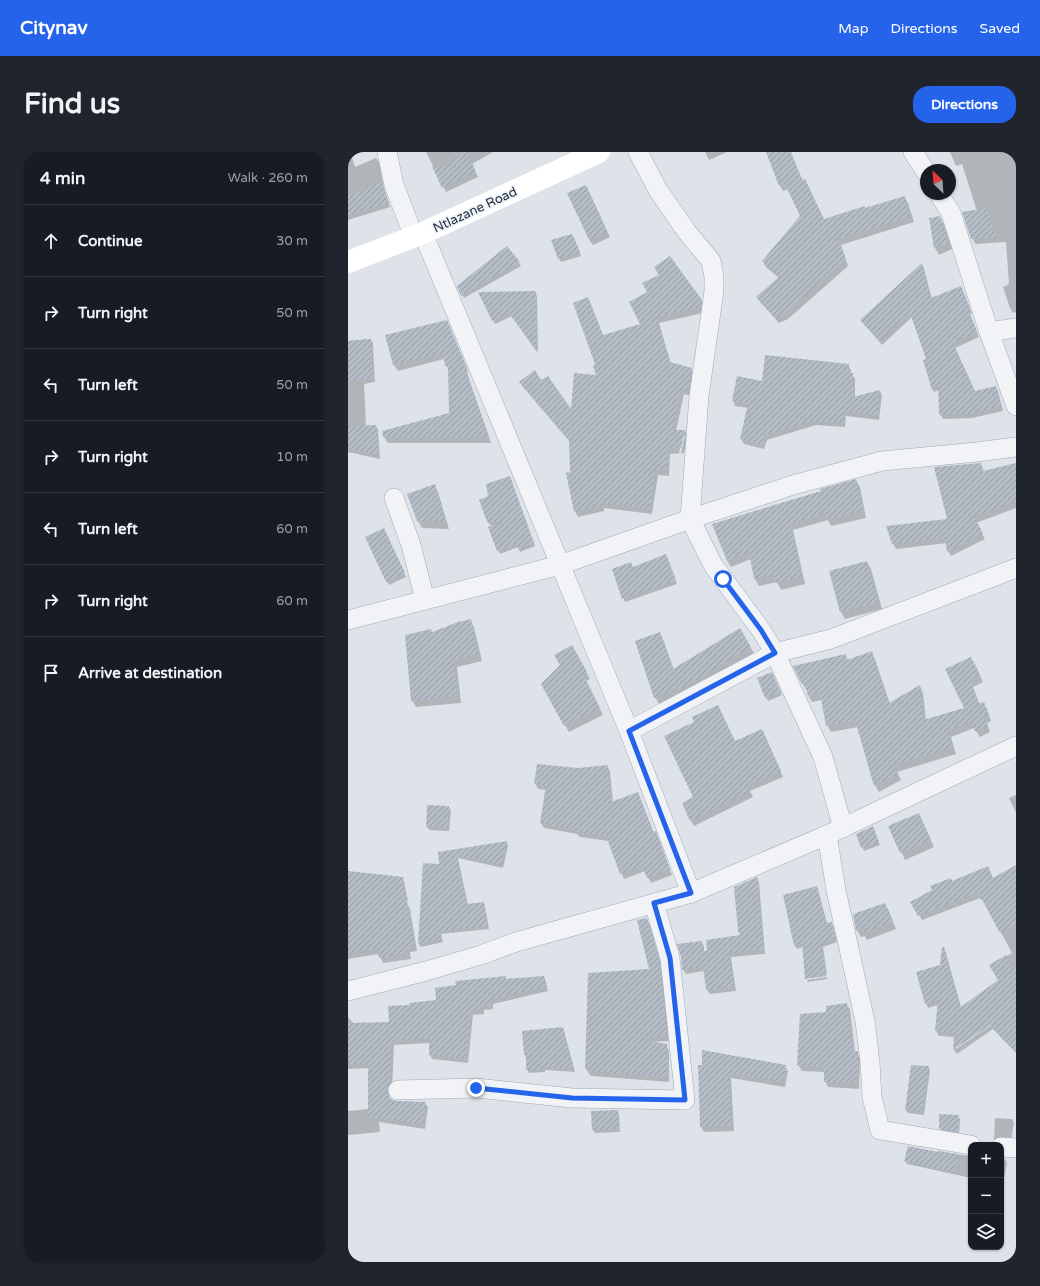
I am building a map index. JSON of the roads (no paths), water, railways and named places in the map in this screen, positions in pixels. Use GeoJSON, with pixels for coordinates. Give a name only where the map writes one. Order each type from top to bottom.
{"type":"FeatureCollection","features":[{"type":"Feature","properties":{"kind":"street"},"geometry":{"type":"LineString","coordinates":[[386,152],[394,185],[419,235],[560,565],[629,731],[691,893]]}},
{"type":"Feature","properties":{"kind":"street","name":"Ntlazane Road"},"geometry":{"type":"LineString","coordinates":[[348,262],[419,235],[599,152]]}},
{"type":"Feature","properties":{"kind":"street"},"geometry":{"type":"LineString","coordinates":[[638,152],[658,190],[687,232],[711,261],[714,277],[714,291],[699,396],[690,519],[713,565],[761,630],[775,653],[823,757],[835,832],[836,890],[865,1021],[870,1062],[872,1097],[880,1130],[968,1145]]}},
{"type":"Feature","properties":{"kind":"street"},"geometry":{"type":"LineString","coordinates":[[913,152],[921,164]]}},
{"type":"Feature","properties":{"kind":"street"},"geometry":{"type":"LineString","coordinates":[[943,200],[951,213],[989,332],[1016,406]]}},
{"type":"Feature","properties":{"kind":"street"},"geometry":{"type":"LineString","coordinates":[[989,332],[1016,328]]}},
{"type":"Feature","properties":{"kind":"street"},"geometry":{"type":"LineString","coordinates":[[348,620],[560,565],[690,519],[793,485],[882,460],[977,452],[1016,447]]}},
{"type":"Feature","properties":{"kind":"street"},"geometry":{"type":"LineString","coordinates":[[394,498],[411,545],[425,600]]}},
{"type":"Feature","properties":{"kind":"street"},"geometry":{"type":"LineString","coordinates":[[629,731],[775,653],[831,639],[1016,568]]}},
{"type":"Feature","properties":{"kind":"street"},"geometry":{"type":"LineString","coordinates":[[348,991],[426,971],[481,955],[516,942],[691,893],[835,832],[1016,746]]}},
{"type":"Feature","properties":{"kind":"street"},"geometry":{"type":"LineString","coordinates":[[398,1090],[476,1088],[572,1098],[685,1100],[670,958],[654,903]]}},
{"type":"Feature","properties":{"kind":"street"},"geometry":{"type":"LineString","coordinates":[[1004,1147],[1016,1148]]}}]}
